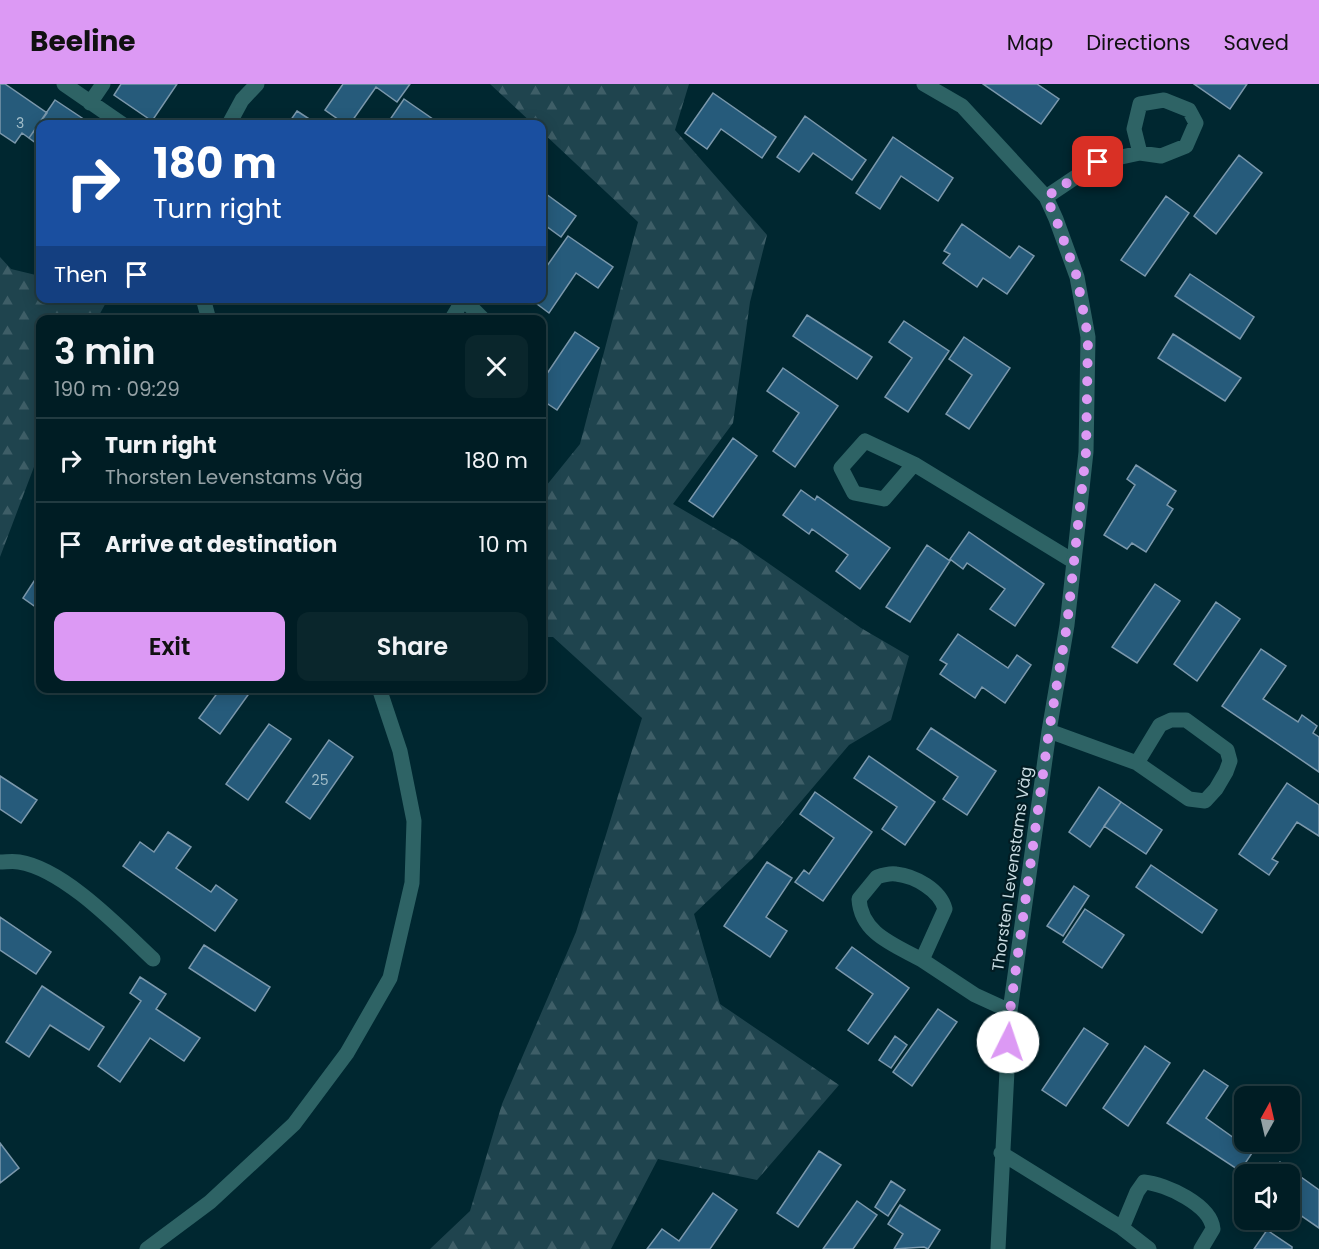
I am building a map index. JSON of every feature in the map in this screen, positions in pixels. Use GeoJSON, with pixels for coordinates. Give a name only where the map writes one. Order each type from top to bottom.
{"type":"FeatureCollection","features":[{"type":"Feature","properties":{"kind":"street"},"geometry":{"type":"LineString","coordinates":[[64,84],[116,120]]}},
{"type":"Feature","properties":{"kind":"street"},"geometry":{"type":"LineString","coordinates":[[90,104],[103,84]]}},
{"type":"Feature","properties":{"kind":"street"},"geometry":{"type":"LineString","coordinates":[[231,120],[242,100],[257,84]]}},
{"type":"Feature","properties":{"kind":"street","name":"Thorsten Levenstams Väg"},"geometry":{"type":"LineString","coordinates":[[924,84],[962,106],[1046,197],[1077,277],[1088,337],[1086,452],[1067,625],[1049,731],[1010,1011],[1001,1153],[998,1249]]}},
{"type":"Feature","properties":{"kind":"street"},"geometry":{"type":"LineString","coordinates":[[1046,197],[1098,162],[1140,153],[1161,156],[1186,146],[1196,123],[1189,110],[1164,100],[1140,104],[1134,129],[1140,153]]}},
{"type":"Feature","properties":{"kind":"street"},"geometry":{"type":"LineString","coordinates":[[466,303],[479,315]]}},
{"type":"Feature","properties":{"kind":"street"},"geometry":{"type":"LineString","coordinates":[[914,464],[884,499],[854,493],[841,468],[865,441],[914,464],[1073,561]]}},
{"type":"Feature","properties":{"kind":"street"},"geometry":{"type":"LineString","coordinates":[[147,1249],[210,1202],[294,1124],[347,1053],[390,978],[412,883],[414,821],[400,751],[381,693]]}},
{"type":"Feature","properties":{"kind":"street"},"geometry":{"type":"LineString","coordinates":[[1049,731],[1137,763],[1189,799],[1205,801],[1216,789],[1230,761],[1227,750],[1199,728],[1186,720],[1171,720],[1160,725],[1137,763]]}},
{"type":"Feature","properties":{"kind":"street"},"geometry":{"type":"LineString","coordinates":[[0,862],[20,862],[50,873],[88,898],[153,958]]}},
{"type":"Feature","properties":{"kind":"street"},"geometry":{"type":"LineString","coordinates":[[922,960],[945,909],[943,902],[939,895],[915,879],[895,873],[877,877],[859,899],[860,911],[866,924],[877,936],[922,960],[975,995],[1010,1011]]}},
{"type":"Feature","properties":{"kind":"street"},"geometry":{"type":"LineString","coordinates":[[1001,1153],[1122,1228],[1149,1249]]}},
{"type":"Feature","properties":{"kind":"street"},"geometry":{"type":"LineString","coordinates":[[1122,1228],[1137,1192],[1144,1182],[1157,1183],[1195,1203],[1209,1215],[1213,1229],[1201,1249]]}},
{"type":"Feature","properties":{"kind":"green space"},"geometry":{"type":"Polygon","coordinates":[[[490,84],[689,84],[675,130],[767,235],[750,302],[733,423],[673,504],[738,542],[861,628],[909,656],[891,720],[849,745],[752,859],[694,914],[720,1004],[839,1085],[757,1180],[658,1159],[611,1249],[430,1249],[470,1211],[502,1104],[576,932],[642,718],[553,637],[546,637],[546,486],[580,444],[638,222],[546,136],[546,120],[529,120],[490,84]]]}},
{"type":"Feature","properties":{"kind":"green space"},"geometry":{"type":"Polygon","coordinates":[[[0,257],[11,269],[36,275],[36,303],[106,303],[99,315],[36,315],[36,462],[0,557],[0,257]]]}},
{"type":"Feature","properties":{"kind":"building"},"geometry":{"type":"Polygon","coordinates":[[[0,84],[5,84],[47,113],[42,120],[36,120],[36,128],[29,138],[22,133],[15,143],[0,133],[0,84]]]}},
{"type":"Feature","properties":{"kind":"building"},"geometry":{"type":"Polygon","coordinates":[[[121,84],[177,84],[153,120],[114,95],[121,84]]]}},
{"type":"Feature","properties":{"kind":"building"},"geometry":{"type":"Polygon","coordinates":[[[343,84],[410,84],[397,102],[376,87],[353,120],[339,120],[325,110],[343,84]]]}},
{"type":"Feature","properties":{"kind":"building"},"geometry":{"type":"Polygon","coordinates":[[[983,84],[1037,84],[1059,99],[1041,124],[983,84]]]}},
{"type":"Feature","properties":{"kind":"building"},"geometry":{"type":"Polygon","coordinates":[[[1194,84],[1247,84],[1230,109],[1194,84]]]}},
{"type":"Feature","properties":{"kind":"building"},"geometry":{"type":"Polygon","coordinates":[[[713,93],[776,137],[762,158],[721,129],[707,149],[685,133],[713,93]]]}},
{"type":"Feature","properties":{"kind":"building"},"geometry":{"type":"Polygon","coordinates":[[[404,99],[434,120],[390,120],[404,99]]]}},
{"type":"Feature","properties":{"kind":"building"},"geometry":{"type":"Polygon","coordinates":[[[55,100],[85,120],[41,120],[55,100]]]}},
{"type":"Feature","properties":{"kind":"building"},"geometry":{"type":"Polygon","coordinates":[[[297,111],[311,120],[291,120],[297,111]]]}},
{"type":"Feature","properties":{"kind":"building"},"geometry":{"type":"Polygon","coordinates":[[[805,116],[866,160],[852,180],[813,153],[799,172],[777,157],[805,116]]]}},
{"type":"Feature","properties":{"kind":"building"},"geometry":{"type":"Polygon","coordinates":[[[36,128],[36,143],[29,138],[36,128]]]}},
{"type":"Feature","properties":{"kind":"building"},"geometry":{"type":"Polygon","coordinates":[[[893,137],[953,178],[938,201],[901,176],[880,209],[856,193],[893,137]]]}},
{"type":"Feature","properties":{"kind":"building"},"geometry":{"type":"Polygon","coordinates":[[[1239,155],[1262,173],[1216,234],[1194,216],[1239,155]]]}},
{"type":"Feature","properties":{"kind":"building"},"geometry":{"type":"Polygon","coordinates":[[[546,194],[576,216],[561,237],[546,226],[546,194]]]}},
{"type":"Feature","properties":{"kind":"building"},"geometry":{"type":"Polygon","coordinates":[[[1166,196],[1189,213],[1145,276],[1121,260],[1166,196]]]}},
{"type":"Feature","properties":{"kind":"building"},"geometry":{"type":"Polygon","coordinates":[[[962,224],[1010,258],[1019,246],[1034,256],[1007,294],[983,278],[977,287],[943,263],[950,254],[944,251],[962,224]]]}},
{"type":"Feature","properties":{"kind":"building"},"geometry":{"type":"Polygon","coordinates":[[[568,236],[613,267],[598,288],[576,273],[549,313],[536,303],[546,303],[546,267],[568,236]]]}},
{"type":"Feature","properties":{"kind":"building"},"geometry":{"type":"Polygon","coordinates":[[[1190,274],[1254,317],[1240,339],[1175,296],[1190,274]]]}},
{"type":"Feature","properties":{"kind":"building"},"geometry":{"type":"Polygon","coordinates":[[[807,315],[872,357],[857,379],[793,336],[807,315]]]}},
{"type":"Feature","properties":{"kind":"building"},"geometry":{"type":"Polygon","coordinates":[[[904,321],[949,351],[908,412],[885,397],[912,358],[889,342],[904,321]]]}},
{"type":"Feature","properties":{"kind":"building"},"geometry":{"type":"Polygon","coordinates":[[[575,332],[599,348],[557,410],[546,403],[546,375],[575,332]]]}},
{"type":"Feature","properties":{"kind":"building"},"geometry":{"type":"Polygon","coordinates":[[[1173,334],[1241,378],[1225,401],[1158,358],[1173,334]]]}},
{"type":"Feature","properties":{"kind":"building"},"geometry":{"type":"Polygon","coordinates":[[[964,337],[1010,368],[969,429],[946,414],[972,375],[949,359],[964,337]]]}},
{"type":"Feature","properties":{"kind":"building"},"geometry":{"type":"Polygon","coordinates":[[[783,368],[838,406],[795,467],[773,451],[799,413],[767,391],[783,368]]]}},
{"type":"Feature","properties":{"kind":"building"},"geometry":{"type":"Polygon","coordinates":[[[733,438],[757,456],[713,517],[689,501],[733,438]]]}},
{"type":"Feature","properties":{"kind":"building"},"geometry":{"type":"Polygon","coordinates":[[[1136,465],[1176,491],[1167,505],[1173,509],[1146,552],[1132,543],[1127,549],[1104,535],[1135,485],[1127,479],[1136,465]]]}},
{"type":"Feature","properties":{"kind":"building"},"geometry":{"type":"Polygon","coordinates":[[[801,490],[815,500],[817,496],[890,548],[860,589],[836,571],[848,555],[812,529],[809,534],[783,515],[801,490]]]}},
{"type":"Feature","properties":{"kind":"building"},"geometry":{"type":"Polygon","coordinates":[[[969,532],[1044,584],[1015,626],[990,609],[1005,589],[967,563],[963,569],[950,559],[969,532]]]}},
{"type":"Feature","properties":{"kind":"building"},"geometry":{"type":"Polygon","coordinates":[[[927,545],[950,561],[910,622],[886,607],[927,545]]]}},
{"type":"Feature","properties":{"kind":"building"},"geometry":{"type":"Polygon","coordinates":[[[36,578],[36,607],[23,598],[36,578]]]}},
{"type":"Feature","properties":{"kind":"building"},"geometry":{"type":"Polygon","coordinates":[[[1155,584],[1180,601],[1137,663],[1112,647],[1155,584]]]}},
{"type":"Feature","properties":{"kind":"building"},"geometry":{"type":"Polygon","coordinates":[[[1216,602],[1240,619],[1197,681],[1174,664],[1216,602]]]}},
{"type":"Feature","properties":{"kind":"building"},"geometry":{"type":"Polygon","coordinates":[[[958,634],[1008,668],[1017,655],[1031,665],[1005,703],[982,687],[975,698],[940,674],[947,664],[940,660],[958,634]]]}},
{"type":"Feature","properties":{"kind":"building"},"geometry":{"type":"Polygon","coordinates":[[[1261,649],[1286,666],[1263,699],[1298,722],[1302,715],[1317,726],[1313,733],[1319,737],[1319,772],[1222,706],[1261,649]]]}},
{"type":"Feature","properties":{"kind":"building"},"geometry":{"type":"Polygon","coordinates":[[[217,693],[249,693],[220,734],[199,718],[217,693]]]}},
{"type":"Feature","properties":{"kind":"building"},"geometry":{"type":"Polygon","coordinates":[[[269,724],[291,739],[248,800],[226,784],[269,724]]]}},
{"type":"Feature","properties":{"kind":"building"},"geometry":{"type":"Polygon","coordinates":[[[931,728],[996,771],[967,815],[943,799],[958,777],[917,749],[931,728]]]}},
{"type":"Feature","properties":{"kind":"building"},"geometry":{"type":"Polygon","coordinates":[[[329,740],[353,757],[310,819],[286,802],[329,740]]]}},
{"type":"Feature","properties":{"kind":"building"},"geometry":{"type":"Polygon","coordinates":[[[869,756],[935,802],[905,845],[882,829],[897,807],[854,778],[869,756]]]}},
{"type":"Feature","properties":{"kind":"building"},"geometry":{"type":"Polygon","coordinates":[[[0,776],[37,800],[21,823],[0,809],[0,776]]]}},
{"type":"Feature","properties":{"kind":"building"},"geometry":{"type":"Polygon","coordinates":[[[1287,783],[1319,805],[1319,836],[1297,822],[1272,859],[1278,862],[1269,875],[1239,854],[1287,783]]]}},
{"type":"Feature","properties":{"kind":"building"},"geometry":{"type":"Polygon","coordinates":[[[1099,787],[1121,802],[1090,847],[1069,832],[1099,787]]]}},
{"type":"Feature","properties":{"kind":"building"},"geometry":{"type":"Polygon","coordinates":[[[815,792],[872,832],[823,901],[795,882],[804,870],[809,874],[834,838],[800,814],[815,792]]]}},
{"type":"Feature","properties":{"kind":"building"},"geometry":{"type":"Polygon","coordinates":[[[1121,802],[1162,830],[1146,854],[1104,826],[1121,802]]]}},
{"type":"Feature","properties":{"kind":"building"},"geometry":{"type":"Polygon","coordinates":[[[168,832],[191,847],[176,868],[211,892],[216,885],[237,900],[215,931],[123,866],[140,842],[154,852],[168,832]]]}},
{"type":"Feature","properties":{"kind":"building"},"geometry":{"type":"Polygon","coordinates":[[[767,862],[792,878],[766,917],[787,931],[770,957],[724,926],[767,862]]]}},
{"type":"Feature","properties":{"kind":"building"},"geometry":{"type":"Polygon","coordinates":[[[1151,865],[1217,910],[1202,933],[1136,887],[1151,865]]]}},
{"type":"Feature","properties":{"kind":"building"},"geometry":{"type":"Polygon","coordinates":[[[1074,886],[1089,896],[1063,936],[1047,926],[1074,886]]]}},
{"type":"Feature","properties":{"kind":"building"},"geometry":{"type":"Polygon","coordinates":[[[1085,909],[1124,935],[1102,968],[1063,942],[1085,909]]]}},
{"type":"Feature","properties":{"kind":"building"},"geometry":{"type":"Polygon","coordinates":[[[0,917],[51,952],[36,974],[0,950],[0,917]]]}},
{"type":"Feature","properties":{"kind":"building"},"geometry":{"type":"Polygon","coordinates":[[[204,945],[270,987],[255,1011],[189,968],[204,945]]]}},
{"type":"Feature","properties":{"kind":"building"},"geometry":{"type":"Polygon","coordinates":[[[852,947],[909,988],[868,1044],[848,1030],[873,994],[836,968],[852,947]]]}},
{"type":"Feature","properties":{"kind":"building"},"geometry":{"type":"Polygon","coordinates":[[[140,977],[166,994],[156,1009],[200,1038],[184,1061],[150,1038],[120,1082],[98,1066],[141,1001],[130,993],[140,977]]]}},
{"type":"Feature","properties":{"kind":"building"},"geometry":{"type":"Polygon","coordinates":[[[42,986],[104,1027],[89,1050],[50,1025],[29,1057],[6,1042],[42,986]]]}},
{"type":"Feature","properties":{"kind":"building"},"geometry":{"type":"Polygon","coordinates":[[[938,1009],[957,1022],[912,1086],[893,1072],[938,1009]]]}},
{"type":"Feature","properties":{"kind":"building"},"geometry":{"type":"Polygon","coordinates":[[[1084,1028],[1108,1044],[1066,1106],[1042,1090],[1084,1028]]]}},
{"type":"Feature","properties":{"kind":"building"},"geometry":{"type":"Polygon","coordinates":[[[895,1036],[907,1045],[891,1068],[879,1060],[895,1036]]]}},
{"type":"Feature","properties":{"kind":"building"},"geometry":{"type":"Polygon","coordinates":[[[1145,1046],[1170,1063],[1128,1126],[1103,1108],[1145,1046]]]}},
{"type":"Feature","properties":{"kind":"building"},"geometry":{"type":"Polygon","coordinates":[[[1204,1070],[1228,1086],[1206,1118],[1234,1138],[1234,1152],[1253,1152],[1245,1164],[1234,1164],[1234,1167],[1167,1123],[1204,1070]]]}},
{"type":"Feature","properties":{"kind":"building"},"geometry":{"type":"Polygon","coordinates":[[[0,1143],[19,1168],[0,1183],[0,1143]]]}},
{"type":"Feature","properties":{"kind":"building"},"geometry":{"type":"Polygon","coordinates":[[[819,1151],[841,1165],[798,1227],[777,1213],[819,1151]]]}},
{"type":"Feature","properties":{"kind":"building"},"geometry":{"type":"Polygon","coordinates":[[[1300,1176],[1319,1190],[1319,1228],[1300,1215],[1300,1176]]]}},
{"type":"Feature","properties":{"kind":"building"},"geometry":{"type":"Polygon","coordinates":[[[891,1181],[905,1190],[888,1216],[875,1207],[891,1181]]]}},
{"type":"Feature","properties":{"kind":"building"},"geometry":{"type":"Polygon","coordinates":[[[713,1193],[737,1210],[710,1249],[647,1249],[662,1229],[679,1241],[713,1193]]]}},
{"type":"Feature","properties":{"kind":"building"},"geometry":{"type":"Polygon","coordinates":[[[857,1201],[877,1215],[853,1249],[823,1249],[857,1201]]]}},
{"type":"Feature","properties":{"kind":"building"},"geometry":{"type":"Polygon","coordinates":[[[900,1205],[940,1230],[928,1249],[924,1247],[894,1249],[903,1234],[888,1224],[900,1205]]]}},
{"type":"Feature","properties":{"kind":"building"},"geometry":{"type":"Polygon","coordinates":[[[1267,1230],[1292,1247],[1292,1249],[1254,1249],[1267,1230]]]}},
{"type":"Feature","properties":{"kind":"route"},"geometry":{"type":"LineString","coordinates":[[1008,1042],[1010,1011],[1049,731],[1067,625],[1086,452],[1088,337],[1077,277],[1046,197],[1098,162]]}}]}
